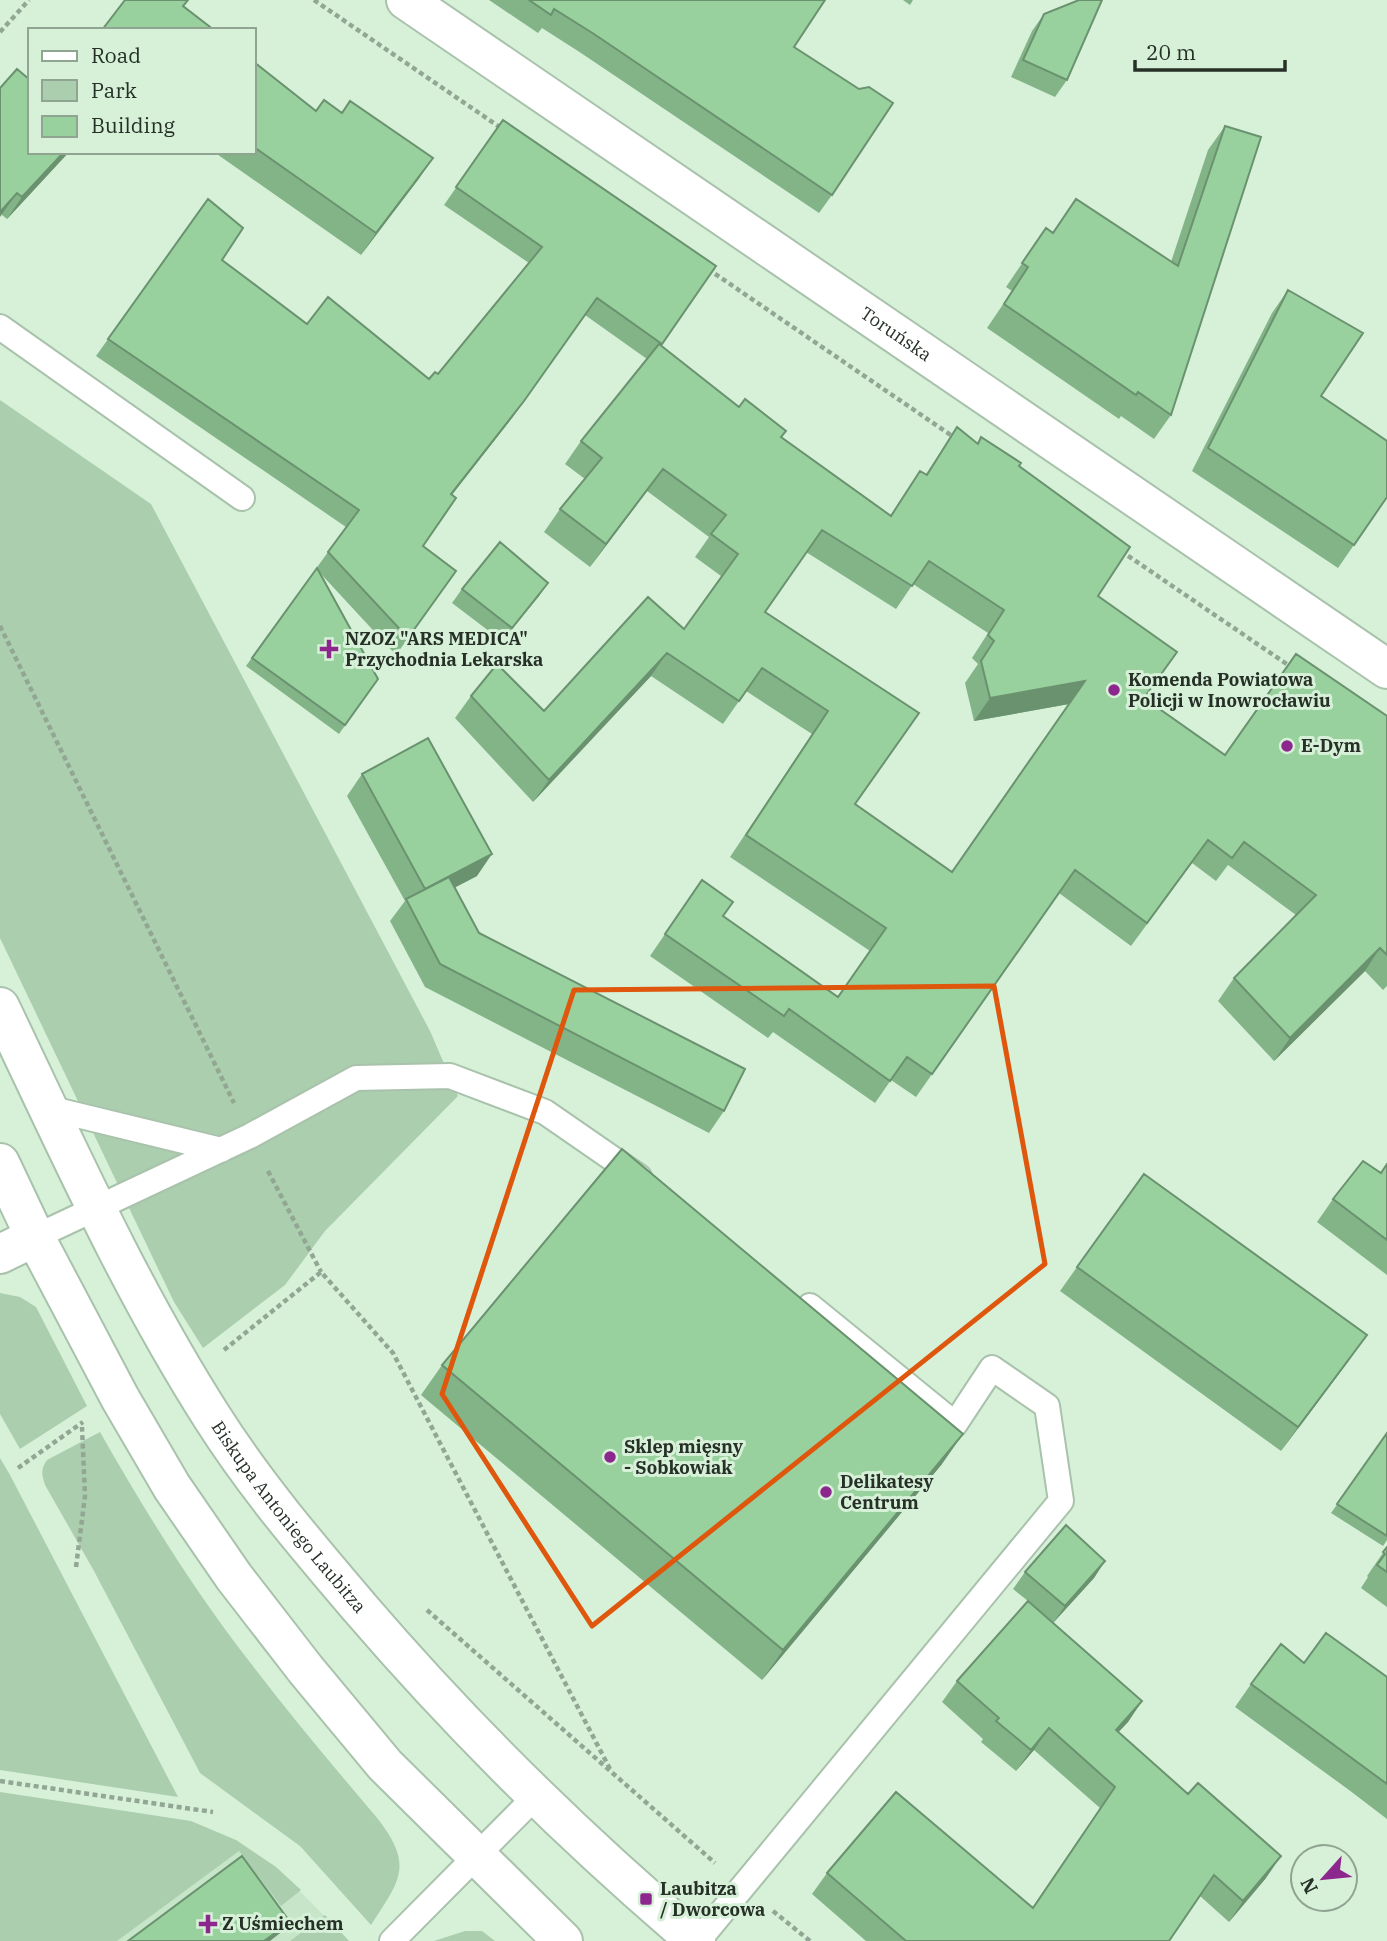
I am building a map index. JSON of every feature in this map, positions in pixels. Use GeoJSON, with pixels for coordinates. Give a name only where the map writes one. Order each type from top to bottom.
{"type":"FeatureCollection","features":[{"type":"Feature","properties":{"kind":"main road","name":"Toruńska"},"geometry":{"type":"LineString","coordinates":[[406,0],[1387,669]]}},
{"type":"Feature","properties":{"kind":"main road","name":"Biskupa Antoniego Laubitza"},"geometry":{"type":"LineString","coordinates":[[0,1007],[97,1210],[182,1368],[245,1466],[319,1560],[420,1678],[536,1796],[646,1899],[697,1941]]}},
{"type":"Feature","properties":{"kind":"main road"},"geometry":{"type":"LineString","coordinates":[[0,1163],[35,1237],[120,1398],[159,1465],[234,1577],[306,1670],[385,1765],[563,1941]]}},
{"type":"Feature","properties":{"kind":"main road"},"geometry":{"type":"LineString","coordinates":[[0,1254],[35,1237]]}},
{"type":"Feature","properties":{"kind":"lane"},"geometry":{"type":"LineString","coordinates":[[0,327],[242,498]]}},
{"type":"Feature","properties":{"kind":"lane"},"geometry":{"type":"LineString","coordinates":[[35,1237],[250,1136],[356,1078],[450,1076],[545,1112],[663,1193]]}},
{"type":"Feature","properties":{"kind":"lane"},"geometry":{"type":"LineString","coordinates":[[48,1108],[221,1150]]}},
{"type":"Feature","properties":{"kind":"lane"},"geometry":{"type":"LineString","coordinates":[[697,1941],[1061,1501],[1048,1406],[992,1368],[955,1423],[793,1293]]}},
{"type":"Feature","properties":{"kind":"lane"},"geometry":{"type":"LineString","coordinates":[[392,1941],[536,1796]]}},
{"type":"Feature","properties":{"kind":"path"},"geometry":{"type":"LineString","coordinates":[[0,32],[29,0]]}},
{"type":"Feature","properties":{"kind":"path"},"geometry":{"type":"LineString","coordinates":[[314,0],[510,133]]}},
{"type":"Feature","properties":{"kind":"path"},"geometry":{"type":"LineString","coordinates":[[705,267],[957,439]]}},
{"type":"Feature","properties":{"kind":"path"},"geometry":{"type":"LineString","coordinates":[[1115,547],[1296,671]]}},
{"type":"Feature","properties":{"kind":"path"},"geometry":{"type":"LineString","coordinates":[[0,626],[250,1136],[321,1272],[393,1353],[612,1773]]}},
{"type":"Feature","properties":{"kind":"path"},"geometry":{"type":"LineString","coordinates":[[220,1353],[321,1272]]}},
{"type":"Feature","properties":{"kind":"path"},"geometry":{"type":"LineString","coordinates":[[76,1567],[85,1496],[82,1423]]}},
{"type":"Feature","properties":{"kind":"path"},"geometry":{"type":"LineString","coordinates":[[0,1781],[213,1812]]}},
{"type":"Feature","properties":{"kind":"highlighted area"},"geometry":{"type":"Polygon","coordinates":[[[994,986],[1045,1264],[592,1626],[442,1394],[574,990],[994,986]]]}},
{"type":"Feature","properties":{"kind":"shaded area"},"geometry":{"type":"Polygon","coordinates":[[[236,1840],[276,1867],[349,1941],[89,1941],[236,1840]]]}},
{"type":"Feature","properties":{"kind":"green space"},"geometry":{"type":"Polygon","coordinates":[[[0,400],[151,504],[430,1031],[458,1096],[325,1231],[285,1285],[203,1348],[174,1302],[0,938],[0,400]]]}},
{"type":"Feature","properties":{"kind":"green space"},"geometry":{"type":"Polygon","coordinates":[[[0,1293],[20,1297],[36,1307],[87,1406],[20,1449],[0,1414],[0,1293]]]}},
{"type":"Feature","properties":{"kind":"green space"},"geometry":{"type":"Polygon","coordinates":[[[100,1432],[152,1520],[228,1634],[389,1835],[396,1849],[399,1873],[371,1925],[300,1846],[200,1773],[42,1475],[47,1460],[100,1432]]]}},
{"type":"Feature","properties":{"kind":"green space"},"geometry":{"type":"Polygon","coordinates":[[[0,1458],[10,1475],[178,1797],[0,1770],[0,1458]]]}},
{"type":"Feature","properties":{"kind":"green space"},"geometry":{"type":"Polygon","coordinates":[[[0,1792],[191,1821],[236,1840],[276,1867],[301,1890],[281,1906],[239,1851],[117,1941],[0,1941],[0,1792]]]}},
{"type":"Feature","properties":{"kind":"green space"},"geometry":{"type":"Polygon","coordinates":[[[325,1915],[349,1941],[290,1941],[325,1915]]]}},
{"type":"Feature","properties":{"kind":"green space"},"geometry":{"type":"Polygon","coordinates":[[[465,1931],[482,1931],[495,1941],[434,1941],[465,1931]]]}},
{"type":"Feature","properties":{"kind":"building"},"geometry":{"type":"Polygon","coordinates":[[[125,0],[188,0],[183,6],[211,28],[104,28],[125,0]]]}},
{"type":"Feature","properties":{"kind":"building"},"geometry":{"type":"Polygon","coordinates":[[[529,0],[825,0],[794,47],[859,89],[869,87],[893,103],[832,195],[594,34],[554,9],[551,15],[529,0]]]}},
{"type":"Feature","properties":{"kind":"building"},"geometry":{"type":"Polygon","coordinates":[[[1079,0],[1102,0],[1067,80],[1023,60],[1044,14],[1079,0]]]}},
{"type":"Feature","properties":{"kind":"building"},"geometry":{"type":"Polygon","coordinates":[[[256,64],[316,111],[324,100],[342,113],[350,101],[433,158],[376,233],[256,148],[256,64]]]}},
{"type":"Feature","properties":{"kind":"building"},"geometry":{"type":"Polygon","coordinates":[[[17,69],[28,78],[28,154],[62,154],[22,197],[17,193],[0,212],[0,88],[17,69]]]}},
{"type":"Feature","properties":{"kind":"building"},"geometry":{"type":"Polygon","coordinates":[[[503,120],[716,266],[662,344],[597,298],[524,401],[451,494],[456,498],[423,546],[456,571],[408,638],[328,552],[359,510],[108,339],[208,199],[243,228],[222,260],[307,324],[328,297],[429,379],[435,372],[438,374],[542,247],[456,187],[503,120]]]}},
{"type":"Feature","properties":{"kind":"building"},"geometry":{"type":"Polygon","coordinates":[[[1225,126],[1261,137],[1171,415],[1138,392],[1136,395],[1004,304],[1028,267],[1022,263],[1046,228],[1053,233],[1076,199],[1178,266],[1225,126]]]}},
{"type":"Feature","properties":{"kind":"building"},"geometry":{"type":"Polygon","coordinates":[[[1288,290],[1363,333],[1321,396],[1387,441],[1387,497],[1354,545],[1208,448],[1288,290]]]}},
{"type":"Feature","properties":{"kind":"building"},"geometry":{"type":"Polygon","coordinates":[[[659,344],[739,407],[745,399],[786,431],[781,437],[891,516],[920,471],[927,475],[957,427],[978,444],[981,437],[1021,463],[1019,466],[1130,547],[1098,596],[1177,652],[1144,698],[1225,755],[1296,654],[1387,716],[1387,955],[1380,948],[1290,1038],[1234,978],[1316,895],[1244,842],[1232,858],[1208,840],[1147,923],[1075,870],[932,1074],[907,1057],[890,1081],[789,1009],[784,1016],[665,934],[702,880],[733,902],[723,916],[838,997],[886,928],[746,835],[828,711],[762,668],[739,701],[667,653],[549,780],[471,696],[497,664],[544,711],[648,597],[684,629],[738,554],[711,534],[726,515],[663,469],[606,544],[560,509],[602,458],[581,441],[659,344]],[[822,530],[765,612],[919,713],[855,804],[952,872],[1085,681],[990,698],[981,661],[994,641],[988,635],[1004,610],[929,561],[912,586],[822,530]]]}},
{"type":"Feature","properties":{"kind":"building"},"geometry":{"type":"Polygon","coordinates":[[[500,542],[548,583],[512,628],[462,589],[500,542]]]}},
{"type":"Feature","properties":{"kind":"building","name":"NZOZ \"ARS MEDICA\" Przychodnia Lekarska"},"geometry":{"type":"Polygon","coordinates":[[[317,568],[378,679],[345,725],[252,658],[317,568]]]}},
{"type":"Feature","properties":{"kind":"building"},"geometry":{"type":"Polygon","coordinates":[[[428,738],[492,854],[425,889],[362,774],[428,738]]]}},
{"type":"Feature","properties":{"kind":"building"},"geometry":{"type":"Polygon","coordinates":[[[449,877],[479,933],[745,1069],[724,1111],[440,964],[406,899],[449,877]]]}},
{"type":"Feature","properties":{"kind":"building"},"geometry":{"type":"Polygon","coordinates":[[[622,1149],[963,1434],[783,1650],[442,1365],[622,1149]]]}},
{"type":"Feature","properties":{"kind":"building"},"geometry":{"type":"Polygon","coordinates":[[[1363,1161],[1381,1173],[1387,1164],[1387,1240],[1333,1199],[1363,1161]]]}},
{"type":"Feature","properties":{"kind":"building"},"geometry":{"type":"Polygon","coordinates":[[[1144,1174],[1367,1335],[1298,1427],[1077,1267],[1144,1174]]]}},
{"type":"Feature","properties":{"kind":"building"},"geometry":{"type":"Polygon","coordinates":[[[1387,1433],[1387,1536],[1337,1504],[1387,1433]]]}},
{"type":"Feature","properties":{"kind":"building"},"geometry":{"type":"Polygon","coordinates":[[[1066,1525],[1105,1561],[1065,1606],[1025,1572],[1066,1525]]]}},
{"type":"Feature","properties":{"kind":"building"},"geometry":{"type":"Polygon","coordinates":[[[1387,1547],[1387,1572],[1377,1565],[1387,1547]]]}},
{"type":"Feature","properties":{"kind":"building"},"geometry":{"type":"Polygon","coordinates":[[[1028,1601],[1142,1701],[1116,1730],[1188,1794],[1198,1783],[1281,1856],[1243,1901],[1214,1875],[1169,1941],[906,1941],[827,1873],[896,1792],[1033,1908],[1115,1787],[1049,1728],[1031,1750],[996,1721],[999,1718],[957,1681],[1028,1601]]]}},
{"type":"Feature","properties":{"kind":"building"},"geometry":{"type":"Polygon","coordinates":[[[1326,1633],[1387,1677],[1387,1784],[1251,1684],[1281,1644],[1304,1663],[1326,1633]]]}},
{"type":"Feature","properties":{"kind":"building"},"geometry":{"type":"Polygon","coordinates":[[[242,1856],[290,1922],[264,1941],[128,1941],[242,1856]]]}},
{"type":"Feature","properties":{"kind":"place","name":"NZOZ \"ARS MEDICA\" Przychodnia Lekarska"},"geometry":{"type":"Point","coordinates":[329,649]}},
{"type":"Feature","properties":{"kind":"place","name":"Komenda Powiatowa Policji w Inowrocławiu"},"geometry":{"type":"Point","coordinates":[1114,690]}},
{"type":"Feature","properties":{"kind":"place","name":"E-Dym"},"geometry":{"type":"Point","coordinates":[1287,746]}},
{"type":"Feature","properties":{"kind":"place","name":"Sklep mięsny - Sobkowiak"},"geometry":{"type":"Point","coordinates":[610,1457]}},
{"type":"Feature","properties":{"kind":"place","name":"Delikatesy Centrum"},"geometry":{"type":"Point","coordinates":[826,1492]}},
{"type":"Feature","properties":{"kind":"place","name":"Laubitza / Dworcowa"},"geometry":{"type":"Point","coordinates":[646,1899]}},
{"type":"Feature","properties":{"kind":"place","name":"Z Uśmiechem"},"geometry":{"type":"Point","coordinates":[208,1924]}}]}
